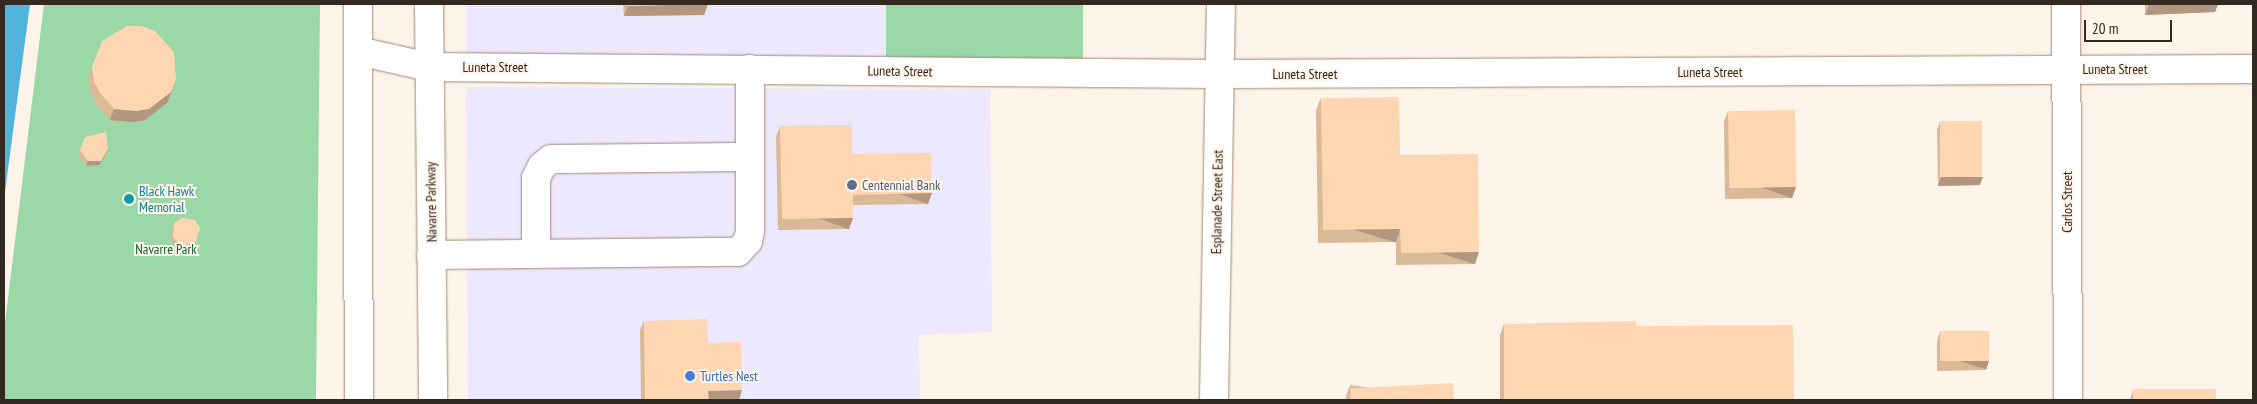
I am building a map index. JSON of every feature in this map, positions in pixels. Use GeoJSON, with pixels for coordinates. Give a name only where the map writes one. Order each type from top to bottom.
{"type":"FeatureCollection","features":[{"type":"Feature","properties":{"kind":"main road"},"geometry":{"type":"LineString","coordinates":[[358,4],[359,400]]}},
{"type":"Feature","properties":{"kind":"main road","name":"Navarre Parkway"},"geometry":{"type":"LineString","coordinates":[[429,4],[432,400]]}},
{"type":"Feature","properties":{"kind":"main road","name":"Esplanade Street East"},"geometry":{"type":"LineString","coordinates":[[1214,400],[1221,4]]}},
{"type":"Feature","properties":{"kind":"main road","name":"Carlos Street"},"geometry":{"type":"LineString","coordinates":[[2066,4],[2068,400]]}},
{"type":"Feature","properties":{"kind":"main road","name":"Luneta Street"},"geometry":{"type":"LineString","coordinates":[[358,51],[429,67],[1220,74],[2253,69]]}},
{"type":"Feature","properties":{"kind":"main road"},"geometry":{"type":"LineString","coordinates":[[431,255],[738,252],[748,241],[750,231],[750,69]]}},
{"type":"Feature","properties":{"kind":"main road"},"geometry":{"type":"LineString","coordinates":[[536,254],[536,178],[542,166],[551,159],[750,157]]}},
{"type":"Feature","properties":{"kind":"shaded area"},"geometry":{"type":"Polygon","coordinates":[[[466,4],[886,4],[886,58],[466,58],[466,4]]]}},
{"type":"Feature","properties":{"kind":"shaded area"},"geometry":{"type":"Polygon","coordinates":[[[466,87],[990,89],[992,332],[919,335],[920,400],[468,400],[466,87]]]}},
{"type":"Feature","properties":{"kind":"green space","name":"Navarre Park"},"geometry":{"type":"Polygon","coordinates":[[[44,4],[320,4],[316,400],[4,400],[4,331],[44,4]]]}},
{"type":"Feature","properties":{"kind":"green space"},"geometry":{"type":"Polygon","coordinates":[[[886,4],[1083,4],[1083,59],[886,59],[886,4]]]}},
{"type":"Feature","properties":{"kind":"water"},"geometry":{"type":"Polygon","coordinates":[[[4,4],[30,4],[4,199],[4,4]]]}},
{"type":"Feature","properties":{"kind":"building"},"geometry":{"type":"Polygon","coordinates":[[[628,4],[708,4],[628,6],[628,4]]]}},
{"type":"Feature","properties":{"kind":"building"},"geometry":{"type":"Polygon","coordinates":[[[2149,4],[2182,4],[2149,5],[2149,4]]]}},
{"type":"Feature","properties":{"kind":"building"},"geometry":{"type":"Polygon","coordinates":[[[127,26],[141,26],[155,31],[174,52],[176,80],[171,92],[149,109],[136,111],[114,109],[100,93],[94,81],[92,67],[102,41],[127,26]]]}},
{"type":"Feature","properties":{"kind":"building"},"geometry":{"type":"Polygon","coordinates":[[[1399,97],[1400,155],[1478,154],[1479,252],[1401,253],[1400,229],[1323,230],[1321,98],[1399,97]]]}},
{"type":"Feature","properties":{"kind":"building"},"geometry":{"type":"Polygon","coordinates":[[[1795,110],[1796,187],[1729,188],[1728,111],[1795,110]]]}},
{"type":"Feature","properties":{"kind":"building"},"geometry":{"type":"Polygon","coordinates":[[[1940,121],[1982,121],[1982,177],[1940,177],[1940,121]]]}},
{"type":"Feature","properties":{"kind":"building","name":"Centennial Bank"},"geometry":{"type":"Polygon","coordinates":[[[852,125],[852,154],[931,153],[932,193],[853,195],[853,218],[782,219],[780,126],[852,125]]]}},
{"type":"Feature","properties":{"kind":"building"},"geometry":{"type":"Polygon","coordinates":[[[106,132],[108,149],[101,161],[88,161],[80,150],[85,137],[106,132]]]}},
{"type":"Feature","properties":{"kind":"building"},"geometry":{"type":"Polygon","coordinates":[[[182,218],[195,220],[200,228],[196,241],[188,245],[180,244],[173,237],[174,223],[182,218]]]}},
{"type":"Feature","properties":{"kind":"building","name":"Turtles Nest"},"geometry":{"type":"Polygon","coordinates":[[[707,319],[708,343],[741,342],[742,390],[708,391],[709,400],[645,400],[644,321],[707,319]]]}},
{"type":"Feature","properties":{"kind":"building"},"geometry":{"type":"Polygon","coordinates":[[[1636,321],[1636,326],[1793,325],[1794,400],[1504,400],[1504,324],[1636,321]]]}},
{"type":"Feature","properties":{"kind":"building"},"geometry":{"type":"Polygon","coordinates":[[[1940,331],[1989,331],[1989,361],[1940,361],[1940,331]]]}},
{"type":"Feature","properties":{"kind":"building"},"geometry":{"type":"Polygon","coordinates":[[[1453,383],[1454,400],[1351,400],[1350,388],[1453,383]]]}},
{"type":"Feature","properties":{"kind":"building"},"geometry":{"type":"Polygon","coordinates":[[[2133,389],[2216,389],[2216,400],[2133,400],[2133,389]]]}},
{"type":"Feature","properties":{"kind":"place","name":"Centennial Bank"},"geometry":{"type":"Point","coordinates":[852,185]}},
{"type":"Feature","properties":{"kind":"place","name":"Black Hawk Memorial"},"geometry":{"type":"Point","coordinates":[129,199]}},
{"type":"Feature","properties":{"kind":"place","name":"Turtles Nest"},"geometry":{"type":"Point","coordinates":[690,376]}}]}
